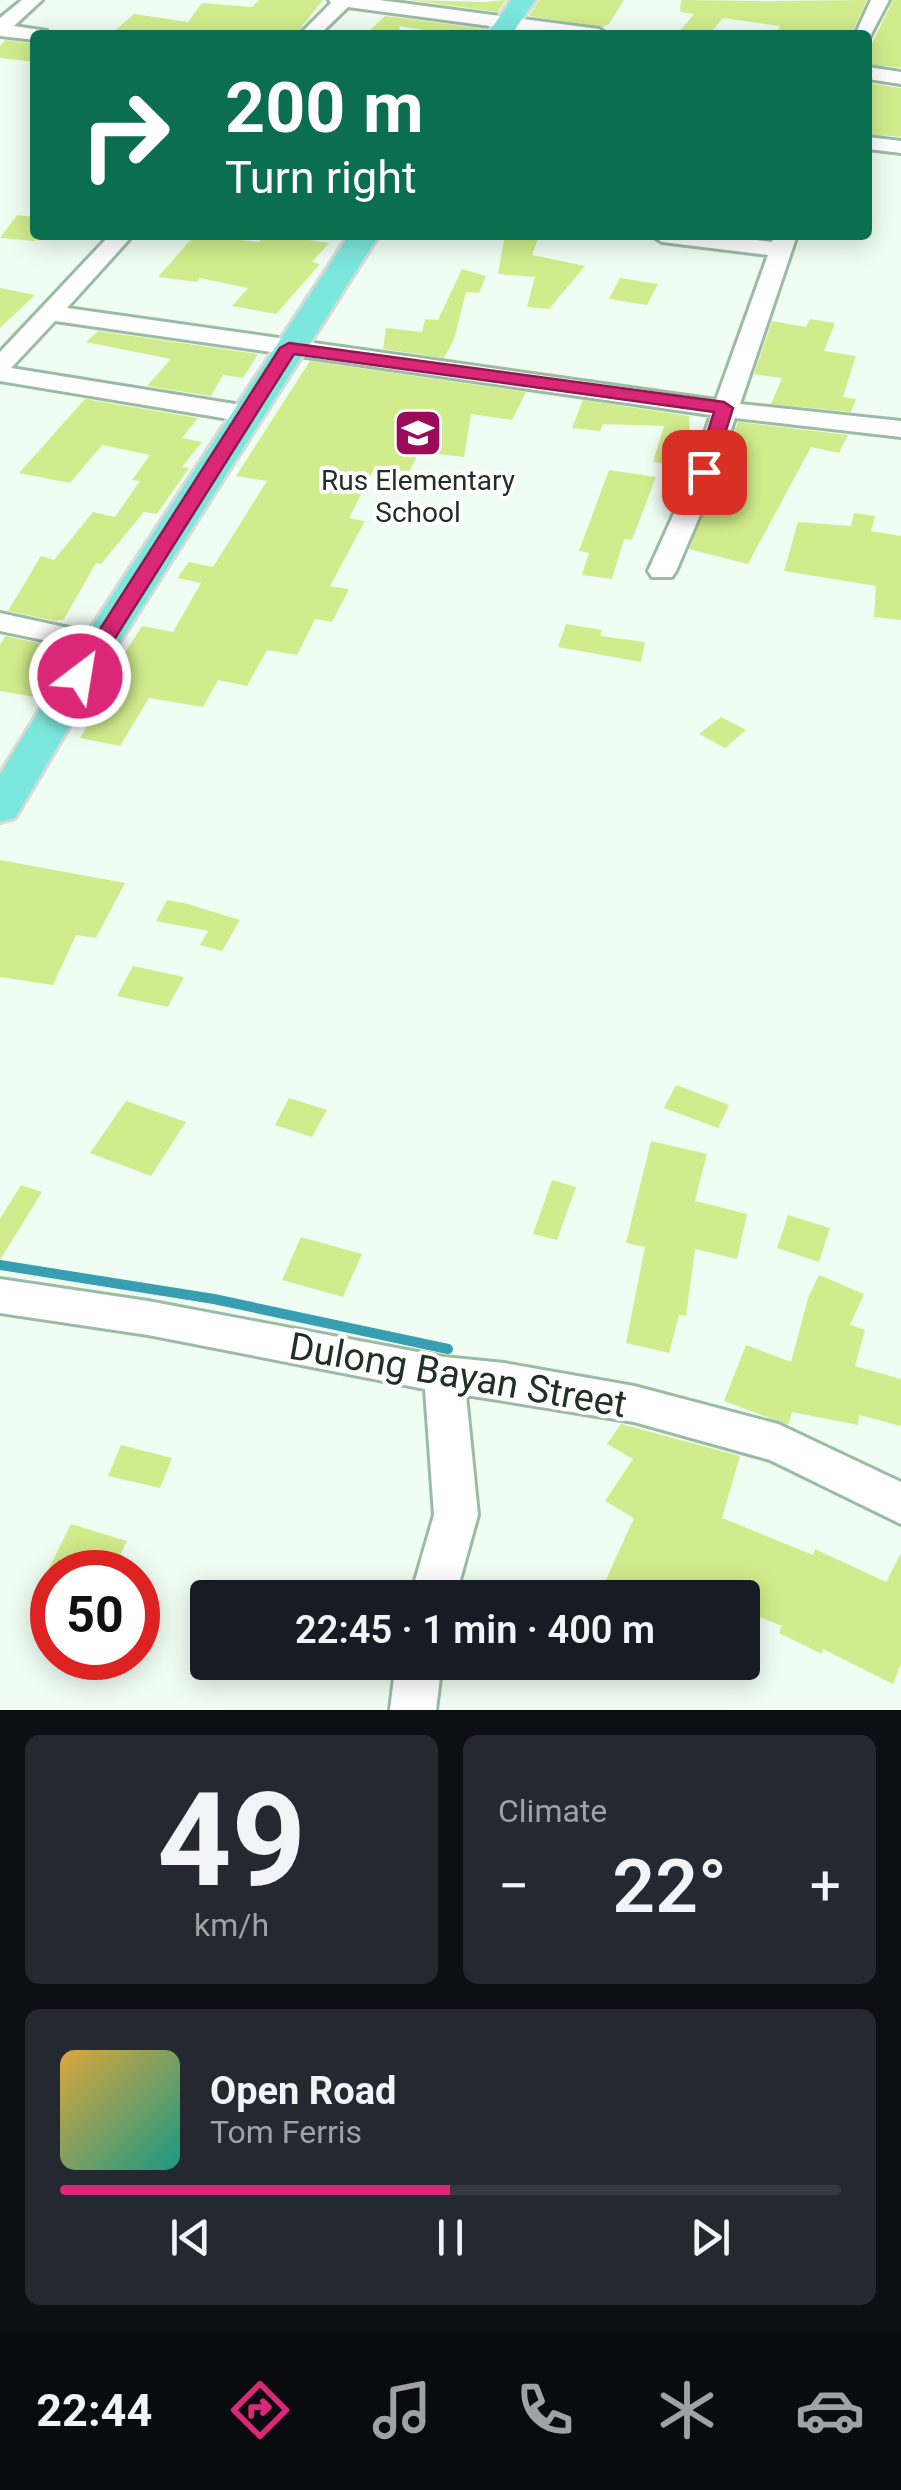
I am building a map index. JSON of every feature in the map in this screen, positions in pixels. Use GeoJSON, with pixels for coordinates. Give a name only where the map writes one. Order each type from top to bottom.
{"type":"FeatureCollection","features":[{"type":"Feature","properties":{"kind":"main road"},"geometry":{"type":"LineString","coordinates":[[503,29],[523,0]]}},
{"type":"Feature","properties":{"kind":"main road"},"geometry":{"type":"LineString","coordinates":[[0,808],[100,643],[361,240]]}},
{"type":"Feature","properties":{"kind":"street"},"geometry":{"type":"LineString","coordinates":[[0,29],[33,0]]}},
{"type":"Feature","properties":{"kind":"street"},"geometry":{"type":"LineString","coordinates":[[313,30],[341,0],[503,29]]}},
{"type":"Feature","properties":{"kind":"street"},"geometry":{"type":"LineString","coordinates":[[866,30],[880,0]]}},
{"type":"Feature","properties":{"kind":"street"},"geometry":{"type":"LineString","coordinates":[[0,29],[30,34]]}},
{"type":"Feature","properties":{"kind":"street"},"geometry":{"type":"LineString","coordinates":[[872,74],[901,78]]}},
{"type":"Feature","properties":{"kind":"street"},"geometry":{"type":"LineString","coordinates":[[872,143],[901,147]]}},
{"type":"Feature","properties":{"kind":"street"},"geometry":{"type":"LineString","coordinates":[[0,366],[117,240]]}},
{"type":"Feature","properties":{"kind":"street"},"geometry":{"type":"LineString","coordinates":[[662,571],[699,488],[783,243],[738,240]]}},
{"type":"Feature","properties":{"kind":"street"},"geometry":{"type":"LineString","coordinates":[[51,313],[724,408],[901,429]]}},
{"type":"Feature","properties":{"kind":"street"},"geometry":{"type":"LineString","coordinates":[[0,374],[247,414]]}},
{"type":"Feature","properties":{"kind":"street"},"geometry":{"type":"LineString","coordinates":[[0,622],[100,643]]}},
{"type":"Feature","properties":{"kind":"street","name":"Dulong Bayan Street"},"geometry":{"type":"LineString","coordinates":[[0,1296],[198,1327],[444,1375],[504,1381],[634,1404],[778,1444],[901,1504]]}},
{"type":"Feature","properties":{"kind":"street"},"geometry":{"type":"LineString","coordinates":[[437,1580],[456,1515],[444,1375]]}},
{"type":"Feature","properties":{"kind":"street"},"geometry":{"type":"LineString","coordinates":[[413,1710],[417,1680]]}},
{"type":"Feature","properties":{"kind":"building"},"geometry":{"type":"Polygon","coordinates":[[[259,0],[323,0],[299,30],[116,30],[134,14],[188,22],[202,3],[252,7],[259,0]]]}},
{"type":"Feature","properties":{"kind":"building"},"geometry":{"type":"Polygon","coordinates":[[[408,0],[485,2],[506,0],[498,12],[408,0]]]}},
{"type":"Feature","properties":{"kind":"building"},"geometry":{"type":"Polygon","coordinates":[[[539,0],[624,0],[603,27],[529,16],[539,0]]]}},
{"type":"Feature","properties":{"kind":"building"},"geometry":{"type":"Polygon","coordinates":[[[681,0],[867,0],[853,30],[778,30],[780,26],[723,18],[713,30],[681,30],[694,14],[680,12],[681,0]]]}},
{"type":"Feature","properties":{"kind":"building"},"geometry":{"type":"Polygon","coordinates":[[[893,0],[901,0],[901,68],[872,64],[872,44],[893,0]]]}},
{"type":"Feature","properties":{"kind":"building"},"geometry":{"type":"Polygon","coordinates":[[[385,16],[486,29],[424,30],[400,26],[400,30],[370,30],[385,16]]]}},
{"type":"Feature","properties":{"kind":"building"},"geometry":{"type":"Polygon","coordinates":[[[5,40],[30,43],[30,61],[0,58],[0,46],[5,40]]]}},
{"type":"Feature","properties":{"kind":"building"},"geometry":{"type":"Polygon","coordinates":[[[872,84],[901,88],[901,137],[872,134],[872,84]]]}},
{"type":"Feature","properties":{"kind":"building"},"geometry":{"type":"Polygon","coordinates":[[[17,215],[30,216],[30,240],[35,241],[0,238],[17,215]]]}},
{"type":"Feature","properties":{"kind":"building"},"geometry":{"type":"Polygon","coordinates":[[[191,240],[329,243],[312,262],[320,264],[276,314],[232,306],[248,288],[200,278],[197,282],[158,277],[191,240]]]}},
{"type":"Feature","properties":{"kind":"building"},"geometry":{"type":"Polygon","coordinates":[[[504,240],[538,240],[532,255],[585,266],[549,309],[527,307],[535,277],[498,274],[504,240]]]}},
{"type":"Feature","properties":{"kind":"building"},"geometry":{"type":"Polygon","coordinates":[[[462,269],[486,276],[479,293],[466,292],[454,339],[444,358],[383,349],[386,328],[422,332],[425,319],[438,320],[462,269]]]}},
{"type":"Feature","properties":{"kind":"building"},"geometry":{"type":"Polygon","coordinates":[[[620,278],[658,284],[647,305],[609,299],[620,278]]]}},
{"type":"Feature","properties":{"kind":"building"},"geometry":{"type":"Polygon","coordinates":[[[0,288],[35,295],[0,328],[0,288]]]}},
{"type":"Feature","properties":{"kind":"building"},"geometry":{"type":"Polygon","coordinates":[[[810,319],[835,323],[824,351],[856,356],[843,397],[856,399],[851,412],[771,404],[782,378],[754,374],[772,321],[806,327],[810,319]]]}},
{"type":"Feature","properties":{"kind":"building"},"geometry":{"type":"Polygon","coordinates":[[[98,331],[258,354],[243,378],[223,375],[211,396],[147,386],[171,359],[86,342],[98,331]]]}},
{"type":"Feature","properties":{"kind":"building"},"geometry":{"type":"Polygon","coordinates":[[[310,361],[526,392],[512,420],[471,414],[464,457],[419,452],[409,472],[375,467],[349,518],[365,521],[330,586],[349,589],[332,622],[315,619],[297,655],[267,650],[247,686],[218,680],[203,707],[149,698],[120,746],[80,738],[115,682],[107,681],[142,626],[173,632],[201,583],[177,578],[189,562],[213,567],[267,481],[236,476],[310,361]]]}},
{"type":"Feature","properties":{"kind":"building"},"geometry":{"type":"Polygon","coordinates":[[[85,399],[198,418],[182,438],[202,442],[182,467],[189,468],[157,514],[144,512],[101,564],[96,563],[64,619],[55,621],[8,611],[41,556],[54,560],[93,512],[115,517],[140,481],[132,480],[150,455],[102,445],[70,483],[19,473],[85,399]]]}},
{"type":"Feature","properties":{"kind":"building"},"geometry":{"type":"Polygon","coordinates":[[[583,400],[689,416],[690,434],[700,435],[689,467],[653,462],[664,426],[603,424],[600,431],[572,428],[583,400]]]}},
{"type":"Feature","properties":{"kind":"building"},"geometry":{"type":"Polygon","coordinates":[[[738,422],[848,435],[839,453],[811,447],[748,564],[689,549],[738,422]]]}},
{"type":"Feature","properties":{"kind":"building"},"geometry":{"type":"Polygon","coordinates":[[[609,470],[656,477],[632,540],[624,539],[612,579],[582,575],[589,553],[579,551],[609,470]]]}},
{"type":"Feature","properties":{"kind":"building"},"geometry":{"type":"Polygon","coordinates":[[[854,513],[875,516],[871,531],[901,536],[901,620],[874,617],[876,586],[784,571],[798,522],[851,526],[854,513]]]}},
{"type":"Feature","properties":{"kind":"building"},"geometry":{"type":"Polygon","coordinates":[[[566,624],[602,630],[600,636],[645,642],[641,662],[558,647],[566,624]]]}},
{"type":"Feature","properties":{"kind":"building"},"geometry":{"type":"Polygon","coordinates":[[[5,636],[43,644],[29,672],[48,675],[35,697],[0,691],[0,645],[5,636]]]}},
{"type":"Feature","properties":{"kind":"building"},"geometry":{"type":"Polygon","coordinates":[[[721,717],[746,730],[725,748],[699,734],[721,717]]]}},
{"type":"Feature","properties":{"kind":"building"},"geometry":{"type":"Polygon","coordinates":[[[0,860],[125,883],[96,938],[76,935],[53,985],[0,977],[0,860]]]}},
{"type":"Feature","properties":{"kind":"building"},"geometry":{"type":"Polygon","coordinates":[[[167,900],[240,920],[222,951],[200,945],[208,931],[156,921],[167,900]]]}},
{"type":"Feature","properties":{"kind":"building"},"geometry":{"type":"Polygon","coordinates":[[[133,966],[184,977],[168,1007],[117,996],[133,966]]]}},
{"type":"Feature","properties":{"kind":"building"},"geometry":{"type":"Polygon","coordinates":[[[676,1085],[729,1105],[718,1128],[664,1108],[676,1085]]]}},
{"type":"Feature","properties":{"kind":"building"},"geometry":{"type":"Polygon","coordinates":[[[289,1098],[327,1110],[312,1137],[275,1125],[289,1098]]]}},
{"type":"Feature","properties":{"kind":"building"},"geometry":{"type":"Polygon","coordinates":[[[126,1101],[186,1122],[151,1176],[90,1153],[126,1101]]]}},
{"type":"Feature","properties":{"kind":"building"},"geometry":{"type":"Polygon","coordinates":[[[651,1141],[707,1154],[695,1201],[747,1214],[737,1259],[695,1249],[686,1316],[679,1315],[669,1353],[626,1343],[645,1247],[626,1243],[651,1141]]]}},
{"type":"Feature","properties":{"kind":"building"},"geometry":{"type":"Polygon","coordinates":[[[552,1180],[576,1187],[557,1240],[533,1234],[552,1180]]]}},
{"type":"Feature","properties":{"kind":"building"},"geometry":{"type":"Polygon","coordinates":[[[21,1185],[42,1192],[0,1260],[0,1219],[21,1185]]]}},
{"type":"Feature","properties":{"kind":"building"},"geometry":{"type":"Polygon","coordinates":[[[788,1215],[830,1228],[819,1262],[777,1248],[788,1215]]]}},
{"type":"Feature","properties":{"kind":"building"},"geometry":{"type":"Polygon","coordinates":[[[301,1237],[362,1254],[343,1297],[282,1280],[301,1237]]]}},
{"type":"Feature","properties":{"kind":"building"},"geometry":{"type":"Polygon","coordinates":[[[819,1275],[864,1294],[850,1325],[865,1330],[855,1366],[901,1379],[901,1426],[859,1415],[858,1425],[792,1412],[788,1425],[724,1401],[746,1345],[791,1362],[808,1298],[819,1275]]]}},
{"type":"Feature","properties":{"kind":"building"},"geometry":{"type":"Polygon","coordinates":[[[621,1424],[740,1456],[722,1518],[813,1555],[815,1549],[886,1582],[901,1553],[901,1664],[893,1684],[823,1649],[822,1654],[779,1633],[782,1626],[760,1617],[760,1580],[606,1580],[634,1518],[605,1501],[633,1459],[607,1444],[621,1424]]]}},
{"type":"Feature","properties":{"kind":"building"},"geometry":{"type":"Polygon","coordinates":[[[121,1445],[172,1458],[160,1488],[108,1476],[121,1445]]]}},
{"type":"Feature","properties":{"kind":"building"},"geometry":{"type":"Polygon","coordinates":[[[71,1524],[127,1541],[123,1550],[58,1550],[71,1524]]]}},
{"type":"Feature","properties":{"kind":"waterway"},"geometry":{"type":"LineString","coordinates":[[0,1265],[214,1299],[448,1349]]}},
{"type":"Feature","properties":{"kind":"place","name":"Rus Elementary School"},"geometry":{"type":"Point","coordinates":[418,433]}},
{"type":"Feature","properties":{"kind":"route"},"geometry":{"type":"LineString","coordinates":[[80,676],[289,348],[724,408],[704,472]]}}]}
